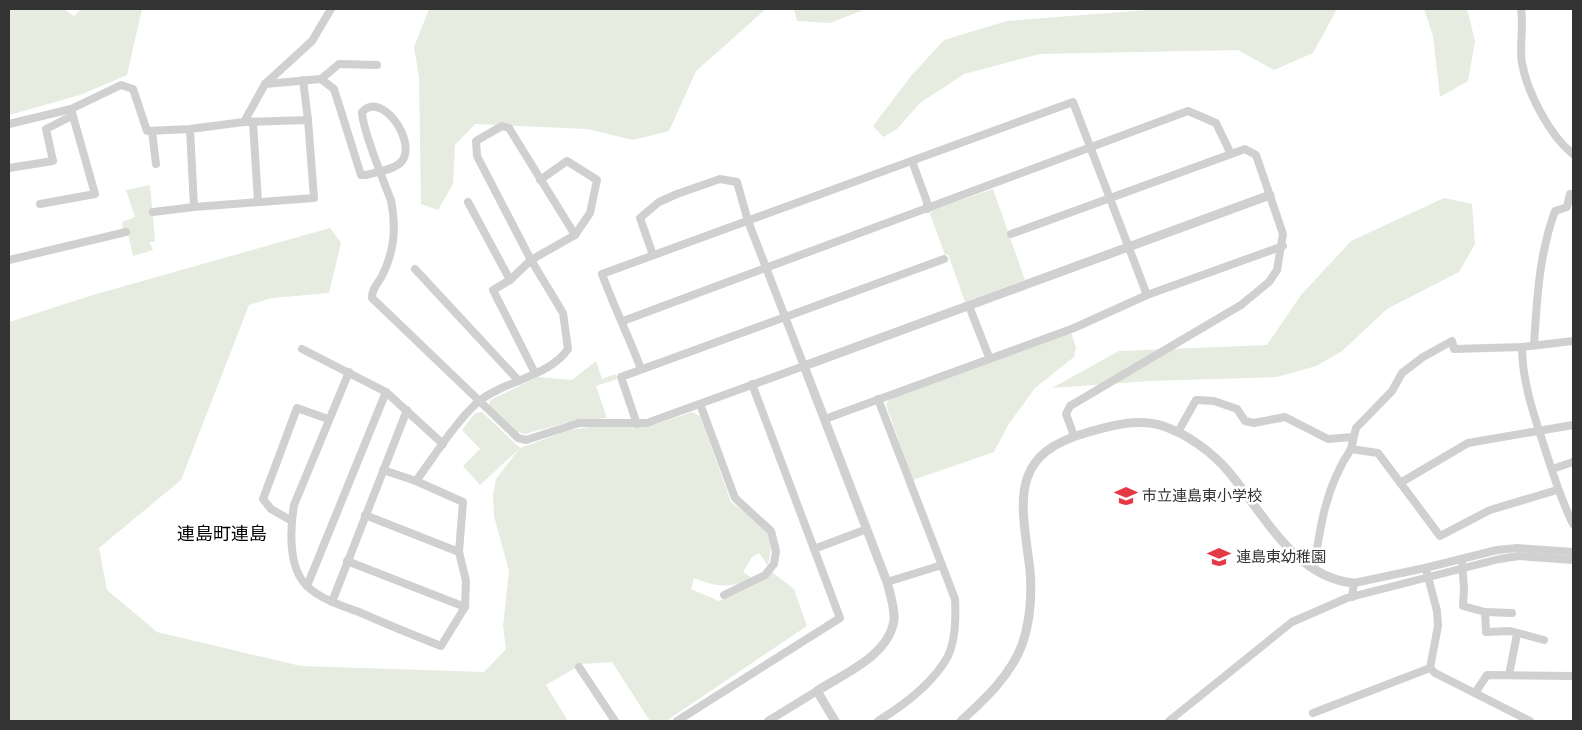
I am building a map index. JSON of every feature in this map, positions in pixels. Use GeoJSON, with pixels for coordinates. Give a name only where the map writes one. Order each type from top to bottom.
{"type":"FeatureCollection","features":[{"type":"Feature","properties":{"kind":"street"},"geometry":{"type":"LineString","coordinates":[[244,122],[265,84],[312,41],[331,9]]}},
{"type":"Feature","properties":{"kind":"street"},"geometry":{"type":"LineString","coordinates":[[1522,9],[1524,25],[1522,63],[1534,97],[1553,132],[1573,154]]}},
{"type":"Feature","properties":{"kind":"street"},"geometry":{"type":"LineString","coordinates":[[265,84],[321,79],[339,64],[377,65]]}},
{"type":"Feature","properties":{"kind":"street"},"geometry":{"type":"LineString","coordinates":[[321,79],[334,88],[361,176],[396,165],[402,161],[406,148],[404,139],[396,120],[386,110],[370,107],[364,109],[362,118],[372,146],[390,198],[394,219],[392,251],[383,275],[372,290],[372,298],[518,438],[523,440],[579,423],[647,424],[1270,195]]}},
{"type":"Feature","properties":{"kind":"street"},"geometry":{"type":"LineString","coordinates":[[153,212],[314,198],[303,80]]}},
{"type":"Feature","properties":{"kind":"street"},"geometry":{"type":"LineString","coordinates":[[9,168],[53,162],[46,129],[72,112],[121,85],[133,89],[147,131],[190,129],[244,122],[308,120]]}},
{"type":"Feature","properties":{"kind":"street"},"geometry":{"type":"LineString","coordinates":[[641,369],[623,321],[615,312],[602,274],[1073,102],[1147,295]]}},
{"type":"Feature","properties":{"kind":"street"},"geometry":{"type":"LineString","coordinates":[[9,124],[72,112]]}},
{"type":"Feature","properties":{"kind":"street"},"geometry":{"type":"LineString","coordinates":[[40,204],[95,194],[72,112]]}},
{"type":"Feature","properties":{"kind":"street"},"geometry":{"type":"LineString","coordinates":[[623,321],[1188,112],[1216,123],[1231,154]]}},
{"type":"Feature","properties":{"kind":"street"},"geometry":{"type":"LineString","coordinates":[[254,122],[258,202]]}},
{"type":"Feature","properties":{"kind":"street"},"geometry":{"type":"LineString","coordinates":[[416,481],[443,444],[479,401],[535,373],[563,356],[568,349],[563,313],[531,260],[477,156],[476,142],[502,126],[509,128],[575,235]]}},
{"type":"Feature","properties":{"kind":"street"},"geometry":{"type":"LineString","coordinates":[[190,129],[194,207]]}},
{"type":"Feature","properties":{"kind":"street"},"geometry":{"type":"LineString","coordinates":[[152,131],[156,164]]}},
{"type":"Feature","properties":{"kind":"street"},"geometry":{"type":"LineString","coordinates":[[1011,234],[1245,149],[1256,155],[1283,234],[1283,246],[1277,270],[1269,282],[1241,305],[1070,406],[1066,414],[1074,436]]}},
{"type":"Feature","properties":{"kind":"street"},"geometry":{"type":"LineString","coordinates":[[912,160],[927,209]]}},
{"type":"Feature","properties":{"kind":"street"},"geometry":{"type":"LineString","coordinates":[[535,373],[493,290],[510,280],[531,260],[575,235],[590,213],[597,180],[567,161],[540,180]]}},
{"type":"Feature","properties":{"kind":"street"},"geometry":{"type":"LineString","coordinates":[[652,255],[640,218],[659,202],[677,194],[720,179],[737,182],[748,221],[887,582],[894,618],[879,651],[768,721]]}},
{"type":"Feature","properties":{"kind":"street"},"geometry":{"type":"LineString","coordinates":[[1534,345],[1538,274],[1545,238],[1555,211],[1567,207],[1570,194],[1573,194]]}},
{"type":"Feature","properties":{"kind":"street"},"geometry":{"type":"LineString","coordinates":[[468,202],[510,280]]}},
{"type":"Feature","properties":{"kind":"street"},"geometry":{"type":"LineString","coordinates":[[9,260],[126,232]]}},
{"type":"Feature","properties":{"kind":"street"},"geometry":{"type":"LineString","coordinates":[[824,419],[1074,328],[1147,295],[1283,246]]}},
{"type":"Feature","properties":{"kind":"street"},"geometry":{"type":"LineString","coordinates":[[637,424],[621,378],[641,369],[944,259]]}},
{"type":"Feature","properties":{"kind":"street"},"geometry":{"type":"LineString","coordinates":[[414,268],[519,381]]}},
{"type":"Feature","properties":{"kind":"street"},"geometry":{"type":"LineString","coordinates":[[969,306],[989,358]]}},
{"type":"Feature","properties":{"kind":"street"},"geometry":{"type":"LineString","coordinates":[[1314,569],[1322,520],[1336,471],[1351,449],[1356,428],[1392,392],[1402,373],[1423,357],[1452,341],[1454,349],[1522,347],[1573,341]]}},
{"type":"Feature","properties":{"kind":"street"},"geometry":{"type":"LineString","coordinates":[[1522,347],[1522,369],[1539,429],[1557,490],[1573,524]]}},
{"type":"Feature","properties":{"kind":"street"},"geometry":{"type":"LineString","coordinates":[[302,349],[386,392],[443,444]]}},
{"type":"Feature","properties":{"kind":"street"},"geometry":{"type":"LineString","coordinates":[[349,372],[294,505],[292,521],[293,552],[298,571],[307,586],[332,602],[441,646],[465,607],[466,580],[459,552],[463,502],[416,481],[383,470]]}},
{"type":"Feature","properties":{"kind":"street"},"geometry":{"type":"LineString","coordinates":[[676,721],[840,618],[752,384]]}},
{"type":"Feature","properties":{"kind":"street"},"geometry":{"type":"LineString","coordinates":[[307,586],[386,392]]}},
{"type":"Feature","properties":{"kind":"street"},"geometry":{"type":"LineString","coordinates":[[878,398],[955,599],[956,625],[948,655],[932,678],[903,705],[878,721]]}},
{"type":"Feature","properties":{"kind":"street"},"geometry":{"type":"LineString","coordinates":[[1178,432],[1196,400],[1214,401],[1236,409],[1245,421],[1254,423],[1285,417],[1328,439],[1353,437]]}},
{"type":"Feature","properties":{"kind":"street"},"geometry":{"type":"LineString","coordinates":[[700,404],[735,498],[771,531],[776,551],[774,564],[765,575],[724,595]]}},
{"type":"Feature","properties":{"kind":"street"},"geometry":{"type":"LineString","coordinates":[[292,521],[270,509],[263,499],[297,408],[328,419]]}},
{"type":"Feature","properties":{"kind":"street"},"geometry":{"type":"LineString","coordinates":[[332,602],[407,410]]}},
{"type":"Feature","properties":{"kind":"street"},"geometry":{"type":"LineString","coordinates":[[961,721],[1008,673],[1022,645],[1030,600],[1030,572],[1022,515],[1023,493],[1028,476],[1036,462],[1048,450],[1074,436],[1122,423],[1162,425],[1178,432],[1204,449],[1227,469],[1303,563],[1337,581],[1354,583],[1427,572]]}},
{"type":"Feature","properties":{"kind":"street"},"geometry":{"type":"LineString","coordinates":[[1400,483],[1468,443],[1539,429],[1573,425]]}},
{"type":"Feature","properties":{"kind":"street"},"geometry":{"type":"LineString","coordinates":[[1351,449],[1378,453],[1440,536],[1490,510],[1557,490]]}},
{"type":"Feature","properties":{"kind":"street"},"geometry":{"type":"LineString","coordinates":[[1552,469],[1573,462]]}},
{"type":"Feature","properties":{"kind":"street"},"geometry":{"type":"LineString","coordinates":[[365,515],[459,552]]}},
{"type":"Feature","properties":{"kind":"street"},"geometry":{"type":"LineString","coordinates":[[814,550],[867,529]]}},
{"type":"Feature","properties":{"kind":"street"},"geometry":{"type":"LineString","coordinates":[[1169,721],[1292,622],[1352,597],[1427,572],[1517,548],[1573,552]]}},
{"type":"Feature","properties":{"kind":"street"},"geometry":{"type":"LineString","coordinates":[[1462,563],[1519,556],[1573,560]]}},
{"type":"Feature","properties":{"kind":"street"},"geometry":{"type":"LineString","coordinates":[[347,561],[465,607]]}},
{"type":"Feature","properties":{"kind":"street"},"geometry":{"type":"LineString","coordinates":[[1462,563],[1463,606],[1485,612],[1512,613]]}},
{"type":"Feature","properties":{"kind":"street"},"geometry":{"type":"LineString","coordinates":[[887,582],[942,565]]}},
{"type":"Feature","properties":{"kind":"street"},"geometry":{"type":"LineString","coordinates":[[1427,572],[1438,619],[1430,668]]}},
{"type":"Feature","properties":{"kind":"street"},"geometry":{"type":"LineString","coordinates":[[1352,597],[1354,583]]}},
{"type":"Feature","properties":{"kind":"street"},"geometry":{"type":"LineString","coordinates":[[1485,612],[1486,632],[1510,631],[1544,640]]}},
{"type":"Feature","properties":{"kind":"street"},"geometry":{"type":"LineString","coordinates":[[1509,675],[1517,634]]}},
{"type":"Feature","properties":{"kind":"street"},"geometry":{"type":"LineString","coordinates":[[580,667],[616,721]]}},
{"type":"Feature","properties":{"kind":"street"},"geometry":{"type":"LineString","coordinates":[[1430,668],[1530,721]]}},
{"type":"Feature","properties":{"kind":"street"},"geometry":{"type":"LineString","coordinates":[[1313,713],[1430,668]]}},
{"type":"Feature","properties":{"kind":"street"},"geometry":{"type":"LineString","coordinates":[[1475,693],[1487,675],[1573,676]]}},
{"type":"Feature","properties":{"kind":"street"},"geometry":{"type":"LineString","coordinates":[[817,690],[835,721]]}},
{"type":"Feature","properties":{"kind":"shaded area"},"geometry":{"type":"Polygon","coordinates":[[[9,9],[64,9],[74,16],[81,9],[142,9],[127,75],[80,95],[9,115],[9,9]]]}},
{"type":"Feature","properties":{"kind":"shaded area"},"geometry":{"type":"Polygon","coordinates":[[[429,9],[766,9],[696,71],[669,131],[633,140],[587,129],[475,124],[455,145],[453,184],[438,210],[421,204],[419,77],[414,47],[429,9]]]}},
{"type":"Feature","properties":{"kind":"shaded area"},"geometry":{"type":"Polygon","coordinates":[[[794,9],[866,9],[830,23],[797,21],[794,9]]]}},
{"type":"Feature","properties":{"kind":"shaded area"},"geometry":{"type":"Polygon","coordinates":[[[1160,9],[1337,9],[1313,53],[1274,70],[1238,50],[1040,54],[964,74],[920,103],[897,129],[883,137],[873,126],[911,76],[944,40],[1007,21],[1160,9]]]}},
{"type":"Feature","properties":{"kind":"shaded area"},"geometry":{"type":"Polygon","coordinates":[[[1424,9],[1467,9],[1475,41],[1468,81],[1440,97],[1433,36],[1424,9]]]}},
{"type":"Feature","properties":{"kind":"shaded area"},"geometry":{"type":"Polygon","coordinates":[[[150,185],[155,242],[149,242],[153,250],[133,256],[127,229],[123,230],[122,222],[135,217],[126,190],[150,185]]]}},
{"type":"Feature","properties":{"kind":"shaded area"},"geometry":{"type":"Polygon","coordinates":[[[993,189],[1025,280],[965,302],[948,254],[945,255],[930,214],[932,210],[993,189]]]}},
{"type":"Feature","properties":{"kind":"shaded area"},"geometry":{"type":"Polygon","coordinates":[[[1444,198],[1472,204],[1475,244],[1459,272],[1387,309],[1341,352],[1316,366],[1277,377],[1149,381],[1052,388],[1119,351],[1267,345],[1301,295],[1351,241],[1444,198]]]}},
{"type":"Feature","properties":{"kind":"shaded area"},"geometry":{"type":"Polygon","coordinates":[[[330,228],[341,243],[329,293],[272,298],[249,305],[181,480],[99,548],[107,590],[157,632],[301,666],[484,672],[506,649],[503,626],[509,571],[494,516],[493,495],[496,479],[519,449],[480,485],[463,466],[480,449],[462,430],[475,413],[482,412],[520,448],[570,430],[589,427],[648,427],[692,412],[700,416],[731,502],[757,521],[768,534],[771,549],[768,566],[759,553],[752,557],[743,572],[752,578],[736,584],[723,586],[694,578],[691,589],[719,601],[764,580],[772,572],[794,589],[807,626],[666,721],[650,721],[612,662],[582,664],[546,685],[568,721],[9,721],[9,322],[93,295],[330,228]]]}},
{"type":"Feature","properties":{"kind":"shaded area"},"geometry":{"type":"Polygon","coordinates":[[[1071,332],[1076,348],[1074,357],[1035,388],[1008,425],[994,452],[913,480],[886,405],[889,399],[1071,332]]]}},
{"type":"Feature","properties":{"kind":"shaded area"},"geometry":{"type":"Polygon","coordinates":[[[596,361],[602,379],[615,374],[617,379],[596,386],[607,418],[569,422],[525,434],[517,432],[489,406],[490,400],[538,377],[572,380],[596,361]]]}},
{"type":"Feature","properties":{"kind":"place","name":"市立連島東小学校"},"geometry":{"type":"Point","coordinates":[1126,496]}},
{"type":"Feature","properties":{"kind":"place","name":"連島東幼稚園"},"geometry":{"type":"Point","coordinates":[1219,557]}},
{"type":"Feature","properties":{"kind":"district","name":"連島町連島"},"geometry":{"type":"Point","coordinates":[222,534]}}]}
